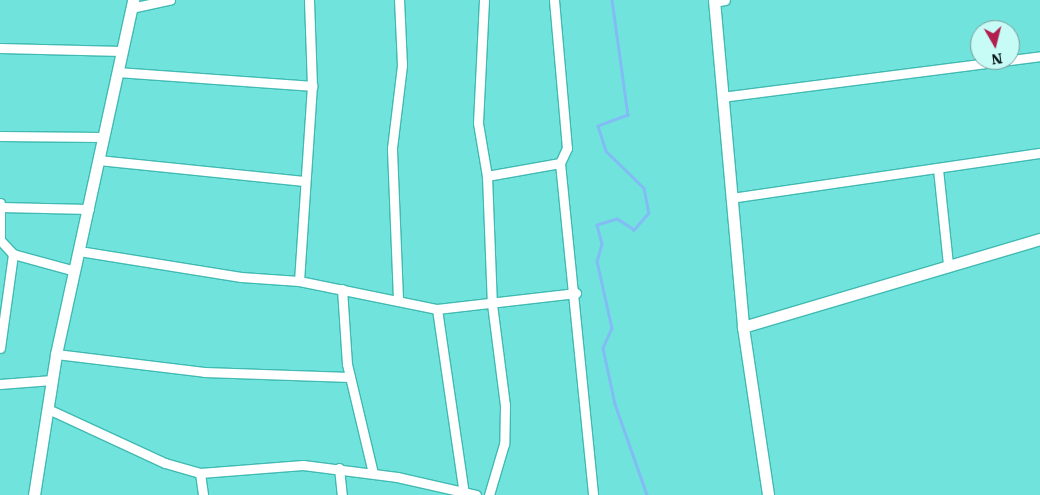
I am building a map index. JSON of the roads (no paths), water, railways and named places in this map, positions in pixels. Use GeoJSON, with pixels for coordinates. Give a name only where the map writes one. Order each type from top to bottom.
{"type":"FeatureCollection","features":[{"type":"Feature","properties":{"kind":"street"},"geometry":{"type":"LineString","coordinates":[[34,495],[56,354],[80,251],[102,137],[132,4],[170,0]]}},
{"type":"Feature","properties":{"kind":"street"},"geometry":{"type":"LineString","coordinates":[[299,281],[304,181],[312,86],[308,0]]}},
{"type":"Feature","properties":{"kind":"street"},"geometry":{"type":"LineString","coordinates":[[398,299],[392,148],[402,65],[399,0]]}},
{"type":"Feature","properties":{"kind":"street"},"geometry":{"type":"LineString","coordinates":[[484,0],[478,123],[487,176],[492,304],[505,405],[504,444],[489,495]]}},
{"type":"Feature","properties":{"kind":"street"},"geometry":{"type":"LineString","coordinates":[[554,0],[567,148],[560,163],[576,293],[593,495]]}},
{"type":"Feature","properties":{"kind":"street"},"geometry":{"type":"LineString","coordinates":[[718,0],[722,97],[743,327],[768,495]]}},
{"type":"Feature","properties":{"kind":"street"},"geometry":{"type":"LineString","coordinates":[[0,48],[122,52]]}},
{"type":"Feature","properties":{"kind":"street"},"geometry":{"type":"LineString","coordinates":[[722,97],[1040,56]]}},
{"type":"Feature","properties":{"kind":"street"},"geometry":{"type":"LineString","coordinates":[[118,72],[312,86]]}},
{"type":"Feature","properties":{"kind":"street"},"geometry":{"type":"LineString","coordinates":[[0,136],[102,137]]}},
{"type":"Feature","properties":{"kind":"street"},"geometry":{"type":"LineString","coordinates":[[731,198],[1040,154]]}},
{"type":"Feature","properties":{"kind":"street"},"geometry":{"type":"LineString","coordinates":[[98,160],[304,181]]}},
{"type":"Feature","properties":{"kind":"street"},"geometry":{"type":"LineString","coordinates":[[487,176],[560,163]]}},
{"type":"Feature","properties":{"kind":"street"},"geometry":{"type":"LineString","coordinates":[[938,169],[948,264]]}},
{"type":"Feature","properties":{"kind":"street"},"geometry":{"type":"LineString","coordinates":[[75,272],[13,254],[0,240],[0,204],[89,209]]}},
{"type":"Feature","properties":{"kind":"street"},"geometry":{"type":"LineString","coordinates":[[743,327],[948,264],[1040,239]]}},
{"type":"Feature","properties":{"kind":"street"},"geometry":{"type":"LineString","coordinates":[[80,251],[241,277],[299,281],[436,308],[492,304],[576,293]]}},
{"type":"Feature","properties":{"kind":"street"},"geometry":{"type":"LineString","coordinates":[[0,348],[13,254]]}},
{"type":"Feature","properties":{"kind":"street"},"geometry":{"type":"LineString","coordinates":[[342,289],[350,377],[373,473]]}},
{"type":"Feature","properties":{"kind":"street"},"geometry":{"type":"LineString","coordinates":[[436,308],[464,494]]}},
{"type":"Feature","properties":{"kind":"street"},"geometry":{"type":"LineString","coordinates":[[56,354],[204,372],[350,377]]}},
{"type":"Feature","properties":{"kind":"street"},"geometry":{"type":"LineString","coordinates":[[0,384],[52,380]]}},
{"type":"Feature","properties":{"kind":"street"},"geometry":{"type":"LineString","coordinates":[[48,409],[165,463],[200,473],[280,465],[339,468],[373,473],[464,494],[476,495]]}},
{"type":"Feature","properties":{"kind":"street"},"geometry":{"type":"LineString","coordinates":[[339,468],[342,495]]}},
{"type":"Feature","properties":{"kind":"street"},"geometry":{"type":"LineString","coordinates":[[200,473],[203,495]]}},
{"type":"Feature","properties":{"kind":"waterway"},"geometry":{"type":"LineString","coordinates":[[612,0],[628,115],[598,126],[606,151],[644,188],[649,213],[634,230],[617,219],[597,225],[602,244],[597,261],[612,328],[603,348],[615,404],[647,495]]}}]}
